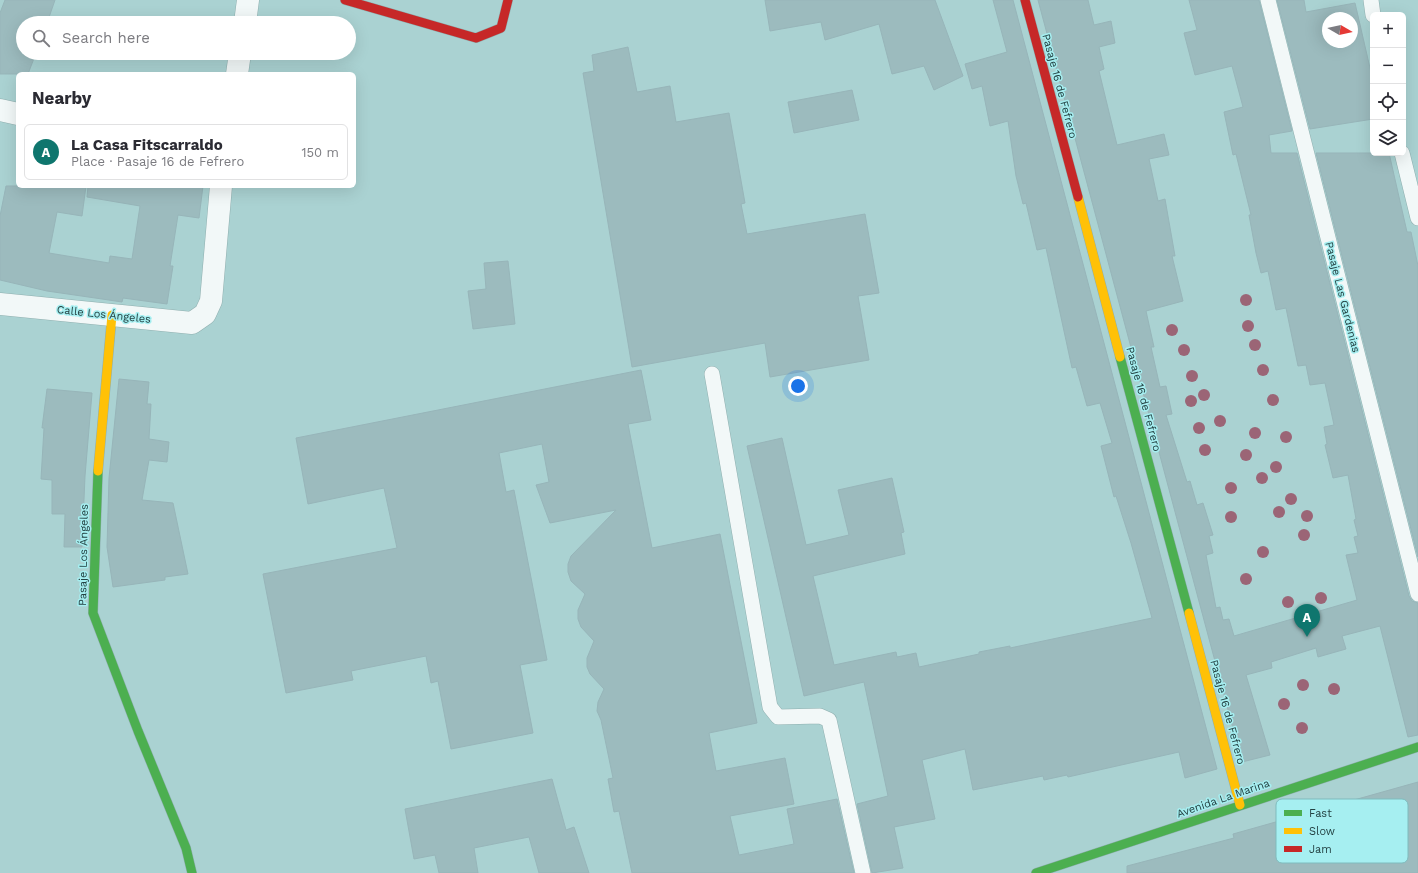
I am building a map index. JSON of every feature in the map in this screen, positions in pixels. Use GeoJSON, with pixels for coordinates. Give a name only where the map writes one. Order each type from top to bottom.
{"type":"FeatureCollection","features":[{"type":"Feature","properties":{"kind":"street"},"geometry":{"type":"LineString","coordinates":[[246,16],[248,0]]}},
{"type":"Feature","properties":{"kind":"street"},"geometry":{"type":"LineString","coordinates":[[345,0],[476,38],[501,28],[508,0]]}},
{"type":"Feature","properties":{"kind":"street","name":"Pasaje 16 de Fefrero"},"geometry":{"type":"LineString","coordinates":[[1024,0],[1240,805]]}},
{"type":"Feature","properties":{"kind":"street"},"geometry":{"type":"LineString","coordinates":[[237,72],[239,60]]}},
{"type":"Feature","properties":{"kind":"street"},"geometry":{"type":"LineString","coordinates":[[0,110],[16,114]]}},
{"type":"Feature","properties":{"kind":"street","name":"Calle Los Ángeles"},"geometry":{"type":"LineString","coordinates":[[0,304],[192,323],[205,314],[211,301],[221,188]]}},
{"type":"Feature","properties":{"kind":"street","name":"Pasaje Los Ángeles"},"geometry":{"type":"LineString","coordinates":[[112,315],[97,477],[93,613],[138,731],[186,848],[192,873]]}},
{"type":"Feature","properties":{"kind":"street","name":"Avenida La Marina"},"geometry":{"type":"LineString","coordinates":[[1036,873],[1418,747]]}},
{"type":"Feature","properties":{"kind":"lane","name":"Pasaje Las Gardenias"},"geometry":{"type":"LineString","coordinates":[[1268,0],[1418,594]]}},
{"type":"Feature","properties":{"kind":"lane"},"geometry":{"type":"LineString","coordinates":[[1371,0],[1373,12]]}},
{"type":"Feature","properties":{"kind":"lane"},"geometry":{"type":"LineString","coordinates":[[1403,156],[1415,188],[1418,218]]}},
{"type":"Feature","properties":{"kind":"lane"},"geometry":{"type":"LineString","coordinates":[[712,374],[770,707],[778,717],[820,716],[829,720],[863,873]]}},
{"type":"Feature","properties":{"kind":"building"},"geometry":{"type":"Polygon","coordinates":[[[5,0],[55,0],[49,16],[16,16],[16,60],[33,60],[29,72],[0,74],[0,13],[5,0]]]}},
{"type":"Feature","properties":{"kind":"building"},"geometry":{"type":"Polygon","coordinates":[[[765,0],[935,0],[963,76],[934,90],[924,66],[892,74],[879,24],[825,40],[821,22],[770,31],[765,0]]]}},
{"type":"Feature","properties":{"kind":"building"},"geometry":{"type":"Polygon","coordinates":[[[993,0],[1013,0],[1217,769],[1185,778],[1179,752],[1068,777],[1067,775],[1044,780],[1043,776],[973,790],[965,749],[922,760],[935,819],[894,827],[903,868],[872,873],[857,804],[888,796],[864,682],[804,696],[747,446],[782,438],[806,545],[849,535],[838,490],[892,478],[904,532],[901,533],[905,554],[813,576],[834,665],[896,652],[897,657],[916,653],[919,667],[979,654],[979,652],[1010,646],[1010,648],[1152,618],[1131,543],[1116,496],[1114,497],[1101,446],[1112,443],[1100,403],[1087,406],[1076,367],[1072,368],[1046,248],[1037,250],[1026,203],[1023,204],[1016,176],[1008,121],[990,126],[982,86],[972,89],[965,64],[1007,52],[993,0]]]}},
{"type":"Feature","properties":{"kind":"building"},"geometry":{"type":"Polygon","coordinates":[[[1038,0],[1088,0],[1094,25],[1111,21],[1115,43],[1099,47],[1104,69],[1099,71],[1117,145],[1164,134],[1169,155],[1149,159],[1158,201],[1165,199],[1175,256],[1172,256],[1183,301],[1146,311],[1154,347],[1151,347],[1160,387],[1166,386],[1172,414],[1166,415],[1187,482],[1190,481],[1197,505],[1203,503],[1213,535],[1209,536],[1213,553],[1206,555],[1216,608],[1220,607],[1223,620],[1229,619],[1234,636],[1357,600],[1346,555],[1358,553],[1354,537],[1358,536],[1354,520],[1356,519],[1348,475],[1333,478],[1325,445],[1327,444],[1324,427],[1334,425],[1325,383],[1310,385],[1306,365],[1298,366],[1286,308],[1276,310],[1268,271],[1261,273],[1249,215],[1251,215],[1236,154],[1233,155],[1224,112],[1243,107],[1232,66],[1195,75],[1184,33],[1197,30],[1189,0],[1259,0],[1292,131],[1269,135],[1271,153],[1297,153],[1409,596],[1412,601],[1418,603],[1418,735],[1408,737],[1380,626],[1342,636],[1346,649],[1318,657],[1316,648],[1271,662],[1272,668],[1246,675],[1270,755],[1242,762],[1038,0]]]}},
{"type":"Feature","properties":{"kind":"building"},"geometry":{"type":"Polygon","coordinates":[[[1277,0],[1304,0],[1306,12],[1355,3],[1357,12],[1322,12],[1322,48],[1358,48],[1358,16],[1370,68],[1370,119],[1310,129],[1277,0]]]}},
{"type":"Feature","properties":{"kind":"building"},"geometry":{"type":"Polygon","coordinates":[[[628,47],[637,92],[670,86],[676,122],[729,113],[745,203],[741,204],[747,234],[865,214],[879,293],[858,296],[869,360],[770,377],[765,343],[632,367],[583,73],[594,71],[592,55],[628,47]]]}},
{"type":"Feature","properties":{"kind":"building"},"geometry":{"type":"Polygon","coordinates":[[[852,90],[859,120],[794,133],[788,102],[852,90]]]}},
{"type":"Feature","properties":{"kind":"building"},"geometry":{"type":"Polygon","coordinates":[[[1316,153],[1370,153],[1370,156],[1390,156],[1407,232],[1411,232],[1418,266],[1418,557],[1316,153]]]}},
{"type":"Feature","properties":{"kind":"building"},"geometry":{"type":"Polygon","coordinates":[[[6,186],[16,186],[16,188],[86,188],[82,216],[57,212],[49,253],[109,263],[110,256],[132,259],[140,206],[87,197],[88,188],[203,188],[199,218],[178,215],[170,266],[173,266],[167,304],[123,298],[122,302],[47,291],[0,280],[0,216],[6,186]]]}},
{"type":"Feature","properties":{"kind":"building"},"geometry":{"type":"Polygon","coordinates":[[[508,261],[515,324],[473,329],[468,291],[486,289],[484,263],[508,261]]]}},
{"type":"Feature","properties":{"kind":"building"},"geometry":{"type":"Polygon","coordinates":[[[641,370],[651,420],[628,424],[652,548],[720,534],[757,723],[709,733],[716,771],[785,758],[794,804],[730,816],[739,855],[794,844],[787,809],[837,799],[854,873],[632,873],[619,811],[614,812],[608,779],[613,778],[601,720],[597,711],[598,702],[604,689],[590,674],[587,667],[587,658],[594,641],[581,627],[578,619],[578,610],[585,594],[571,581],[568,572],[568,564],[571,556],[616,510],[550,523],[536,485],[549,482],[542,444],[499,453],[506,492],[514,490],[547,660],[520,665],[533,733],[451,749],[438,681],[431,683],[426,656],[351,671],[353,680],[286,693],[263,574],[397,548],[384,488],[308,504],[296,438],[641,370]]]}},
{"type":"Feature","properties":{"kind":"building"},"geometry":{"type":"Polygon","coordinates":[[[119,379],[149,382],[147,404],[151,404],[149,439],[169,442],[167,462],[149,460],[142,500],[173,503],[188,574],[165,577],[165,580],[113,587],[107,547],[109,478],[119,379]]]}},
{"type":"Feature","properties":{"kind":"building"},"geometry":{"type":"Polygon","coordinates":[[[47,389],[92,393],[85,476],[82,547],[64,547],[65,514],[52,514],[52,480],[41,479],[44,428],[42,428],[47,389]]]}},
{"type":"Feature","properties":{"kind":"building"},"geometry":{"type":"Polygon","coordinates":[[[552,779],[566,830],[574,827],[589,873],[539,873],[529,837],[474,848],[478,873],[439,873],[435,855],[414,859],[405,809],[552,779]]]}},
{"type":"Feature","properties":{"kind":"building"},"geometry":{"type":"Polygon","coordinates":[[[1418,782],[1418,873],[1127,873],[1127,866],[1234,838],[1233,834],[1276,822],[1276,863],[1408,863],[1408,799],[1358,799],[1418,782]]]}},
{"type":"Feature","properties":{"kind":"traffic: fast"},"geometry":{"type":"LineString","coordinates":[[1120,357],[1189,613]]}},
{"type":"Feature","properties":{"kind":"traffic: fast"},"geometry":{"type":"LineString","coordinates":[[98,471],[93,613],[138,731],[186,848],[192,873]]}},
{"type":"Feature","properties":{"kind":"traffic: fast"},"geometry":{"type":"LineString","coordinates":[[1036,873],[1418,747]]}},
{"type":"Feature","properties":{"kind":"traffic: slow"},"geometry":{"type":"LineString","coordinates":[[1078,197],[1120,357]]}},
{"type":"Feature","properties":{"kind":"traffic: slow"},"geometry":{"type":"LineString","coordinates":[[98,471],[112,315]]}},
{"type":"Feature","properties":{"kind":"traffic: slow"},"geometry":{"type":"LineString","coordinates":[[1189,613],[1240,805]]}},
{"type":"Feature","properties":{"kind":"traffic: jam"},"geometry":{"type":"LineString","coordinates":[[345,0],[476,38],[501,28],[508,0]]}},
{"type":"Feature","properties":{"kind":"traffic: jam"},"geometry":{"type":"LineString","coordinates":[[1025,0],[1078,197]]}},
{"type":"Feature","properties":{"kind":"place","name":"La Casa Fitscarraldo"},"geometry":{"type":"Point","coordinates":[1307,637]}}]}
